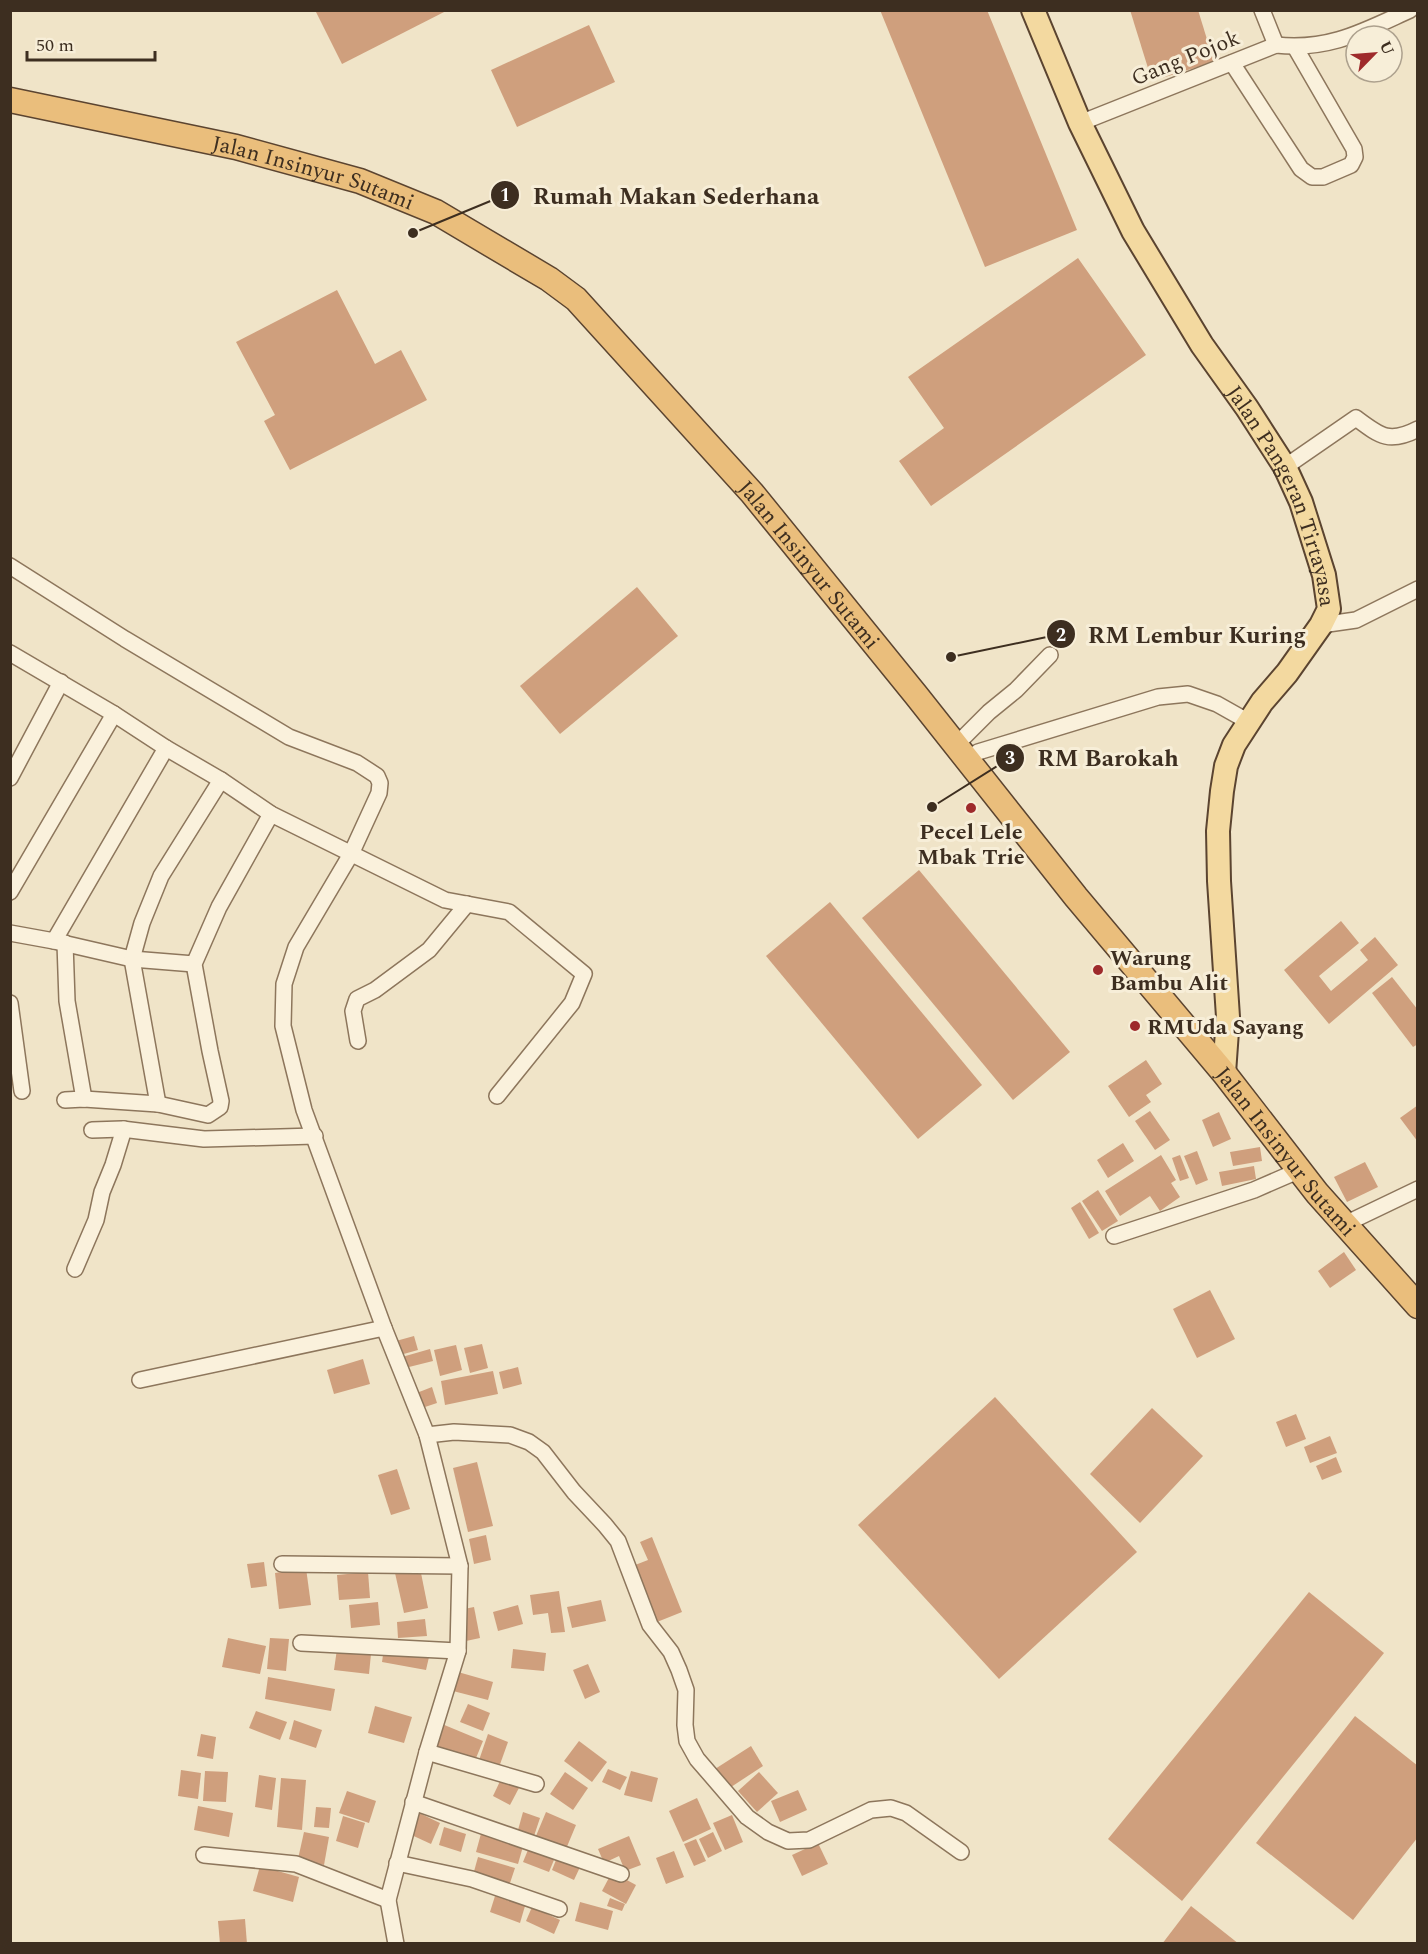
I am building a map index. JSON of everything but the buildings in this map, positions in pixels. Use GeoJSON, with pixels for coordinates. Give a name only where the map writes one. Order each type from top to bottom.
{"type":"FeatureCollection","features":[{"type":"Feature","properties":{"kind":"highway","name":"Jalan Insinyur Sutami"},"geometry":{"type":"LineString","coordinates":[[10,100],[236,147],[360,181],[436,212],[549,279],[576,299],[752,493],[1076,897],[1224,1074],[1345,1224],[1418,1306]]}},
{"type":"Feature","properties":{"kind":"main road","name":"Jalan Pangeran Tirtayasa"},"geometry":{"type":"LineString","coordinates":[[1033,10],[1080,123],[1133,231],[1202,345],[1285,467],[1302,502],[1324,575],[1329,609],[1321,625],[1234,745],[1226,766],[1218,831],[1228,1017],[1224,1074]]}},
{"type":"Feature","properties":{"kind":"street"},"geometry":{"type":"LineString","coordinates":[[1262,10],[1276,45]]}},
{"type":"Feature","properties":{"kind":"street","name":"Gang Pojok"},"geometry":{"type":"LineString","coordinates":[[1080,123],[1276,45],[1295,47],[1325,45],[1347,38],[1410,10]]}},
{"type":"Feature","properties":{"kind":"street"},"geometry":{"type":"LineString","coordinates":[[1232,63],[1301,169],[1312,177],[1323,177],[1352,165],[1355,157],[1354,149],[1295,47]]}},
{"type":"Feature","properties":{"kind":"street"},"geometry":{"type":"LineString","coordinates":[[1285,467],[1356,418],[1378,435],[1392,438],[1418,429]]}},
{"type":"Feature","properties":{"kind":"street"},"geometry":{"type":"LineString","coordinates":[[11,569],[289,737],[357,763],[377,776],[380,783],[379,793],[351,854],[296,947],[284,984],[283,1026],[304,1110],[384,1328],[427,1435],[460,1566],[458,1651],[427,1752],[388,1900],[396,1944]]}},
{"type":"Feature","properties":{"kind":"street"},"geometry":{"type":"LineString","coordinates":[[1321,625],[1356,620],[1418,589]]}},
{"type":"Feature","properties":{"kind":"street"},"geometry":{"type":"LineString","coordinates":[[10,653],[221,780],[271,814],[445,900],[509,912],[584,974],[572,1003],[497,1096]]}},
{"type":"Feature","properties":{"kind":"street"},"geometry":{"type":"LineString","coordinates":[[961,752],[989,712],[1016,690],[1050,655]]}},
{"type":"Feature","properties":{"kind":"street"},"geometry":{"type":"LineString","coordinates":[[10,778],[61,682]]}},
{"type":"Feature","properties":{"kind":"street"},"geometry":{"type":"LineString","coordinates":[[961,752],[1001,745],[1158,698],[1188,694],[1217,704],[1250,722]]}},
{"type":"Feature","properties":{"kind":"street"},"geometry":{"type":"LineString","coordinates":[[10,892],[114,714]]}},
{"type":"Feature","properties":{"kind":"street"},"geometry":{"type":"LineString","coordinates":[[84,1099],[67,1001],[60,942],[166,748]]}},
{"type":"Feature","properties":{"kind":"street"},"geometry":{"type":"LineString","coordinates":[[158,1104],[132,959],[142,923],[162,876],[221,780]]}},
{"type":"Feature","properties":{"kind":"street"},"geometry":{"type":"LineString","coordinates":[[64,1100],[84,1099],[158,1104],[208,1115],[220,1107],[221,1101],[194,964],[219,908],[271,814]]}},
{"type":"Feature","properties":{"kind":"street"},"geometry":{"type":"LineString","coordinates":[[358,1041],[353,1011],[357,999],[375,990],[429,950],[467,904]]}},
{"type":"Feature","properties":{"kind":"street"},"geometry":{"type":"LineString","coordinates":[[10,933],[132,959],[194,964]]}},
{"type":"Feature","properties":{"kind":"street"},"geometry":{"type":"LineString","coordinates":[[10,1003],[22,1091]]}},
{"type":"Feature","properties":{"kind":"street"},"geometry":{"type":"LineString","coordinates":[[92,1130],[124,1129],[204,1139],[315,1136]]}},
{"type":"Feature","properties":{"kind":"street"},"geometry":{"type":"LineString","coordinates":[[75,1269],[96,1220],[102,1192],[124,1129]]}},
{"type":"Feature","properties":{"kind":"street"},"geometry":{"type":"LineString","coordinates":[[1114,1236],[1254,1190],[1300,1170]]}},
{"type":"Feature","properties":{"kind":"street"},"geometry":{"type":"LineString","coordinates":[[1345,1224],[1418,1189]]}},
{"type":"Feature","properties":{"kind":"street"},"geometry":{"type":"LineString","coordinates":[[140,1380],[384,1328]]}},
{"type":"Feature","properties":{"kind":"street"},"geometry":{"type":"LineString","coordinates":[[427,1435],[454,1432],[510,1435],[529,1442],[543,1452],[574,1492],[605,1525],[618,1541],[650,1625],[671,1652],[679,1670],[686,1690],[687,1742],[696,1759],[747,1817],[768,1832],[788,1841],[809,1840],[871,1810],[891,1808],[906,1814],[961,1852]]}},
{"type":"Feature","properties":{"kind":"street"},"geometry":{"type":"LineString","coordinates":[[282,1564],[460,1566]]}},
{"type":"Feature","properties":{"kind":"street"},"geometry":{"type":"LineString","coordinates":[[301,1643],[458,1651]]}},
{"type":"Feature","properties":{"kind":"street"},"geometry":{"type":"LineString","coordinates":[[427,1752],[536,1784]]}},
{"type":"Feature","properties":{"kind":"street"},"geometry":{"type":"LineString","coordinates":[[413,1802],[621,1874]]}},
{"type":"Feature","properties":{"kind":"street"},"geometry":{"type":"LineString","coordinates":[[204,1855],[296,1864],[388,1900]]}},
{"type":"Feature","properties":{"kind":"street"},"geometry":{"type":"LineString","coordinates":[[396,1863],[472,1879],[560,1909]]}},
{"type":"Feature","properties":{"kind":"place","name":"Rumah Makan Sederhana"},"geometry":{"type":"Point","coordinates":[413,233]}},
{"type":"Feature","properties":{"kind":"place","name":"RM Lembur Kuring"},"geometry":{"type":"Point","coordinates":[951,657]}},
{"type":"Feature","properties":{"kind":"place","name":"RM Barokah"},"geometry":{"type":"Point","coordinates":[932,807]}},
{"type":"Feature","properties":{"kind":"place","name":"Pecel Lele Mbak Trie"},"geometry":{"type":"Point","coordinates":[971,808]}},
{"type":"Feature","properties":{"kind":"place","name":"Warung Bambu Alit"},"geometry":{"type":"Point","coordinates":[1098,970]}},
{"type":"Feature","properties":{"kind":"place","name":"RMUda Sayang"},"geometry":{"type":"Point","coordinates":[1135,1026]}}]}
